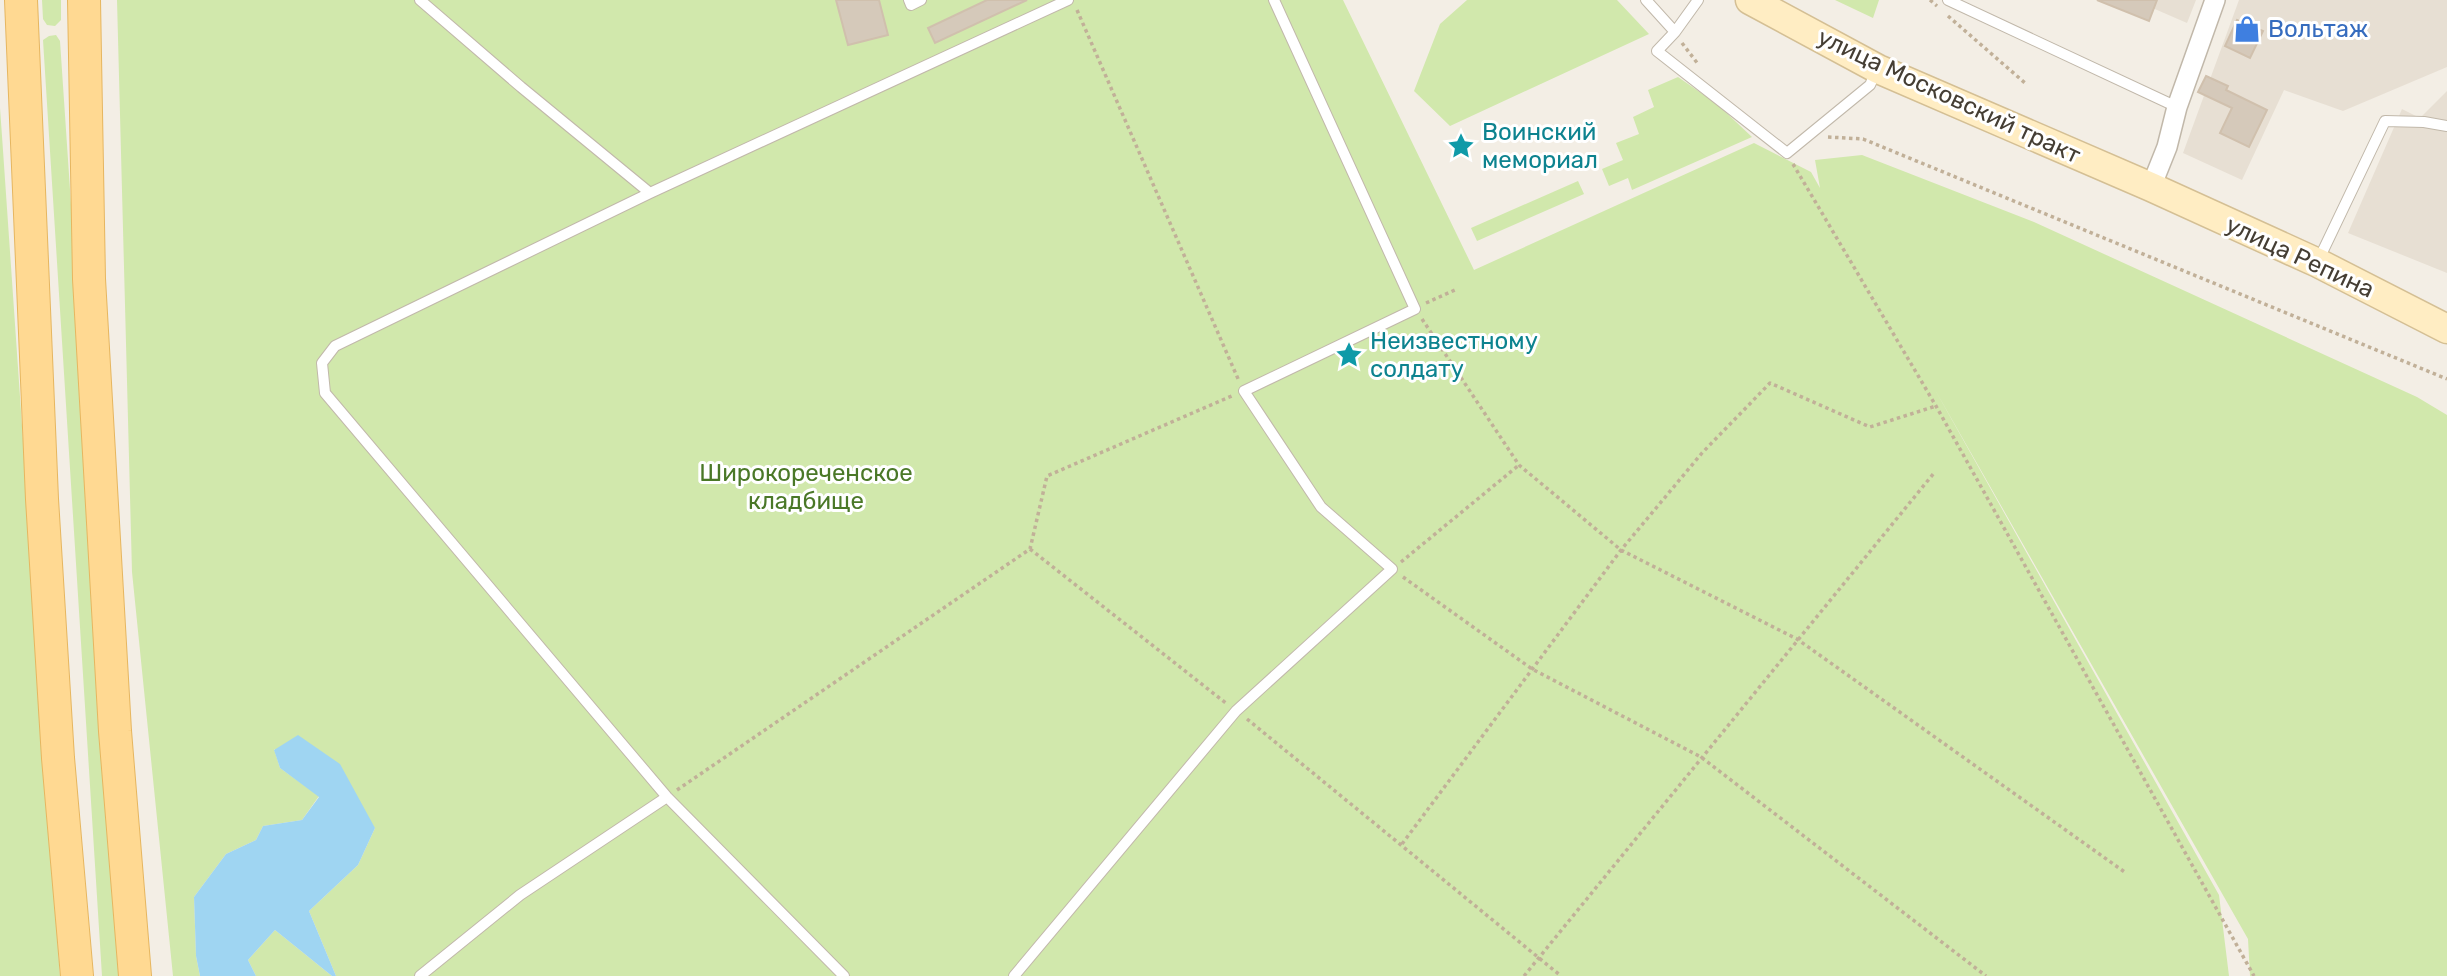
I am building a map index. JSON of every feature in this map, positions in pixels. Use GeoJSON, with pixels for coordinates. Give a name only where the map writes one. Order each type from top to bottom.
{"type":"FeatureCollection","features":[{"type":"Feature","properties":{"kind":"main road"},"geometry":{"type":"LineString","coordinates":[[21,0],[42,499],[58,758],[77,976]]}},
{"type":"Feature","properties":{"kind":"main road"},"geometry":{"type":"LineString","coordinates":[[84,0],[91,306],[115,731],[135,976]]}},
{"type":"Feature","properties":{"kind":"main road","name":"улица Московский тракт"},"geometry":{"type":"LineString","coordinates":[[1750,0],[1878,69],[2151,187]]}},
{"type":"Feature","properties":{"kind":"main road","name":"улица Репина"},"geometry":{"type":"LineString","coordinates":[[2151,187],[2318,263],[2447,329]]}},
{"type":"Feature","properties":{"kind":"street"},"geometry":{"type":"LineString","coordinates":[[2151,187],[2167,147],[2177,107],[2215,0]]}},
{"type":"Feature","properties":{"kind":"lane"},"geometry":{"type":"LineString","coordinates":[[420,0],[650,192]]}},
{"type":"Feature","properties":{"kind":"lane"},"geometry":{"type":"LineString","coordinates":[[909,0],[911,5],[921,0]]}},
{"type":"Feature","properties":{"kind":"lane"},"geometry":{"type":"LineString","coordinates":[[844,976],[667,797],[325,393],[323,363],[335,346],[650,192],[1070,0]]}},
{"type":"Feature","properties":{"kind":"lane"},"geometry":{"type":"LineString","coordinates":[[1014,976],[1236,711],[1392,569],[1321,507],[1244,391],[1415,309],[1274,0]]}},
{"type":"Feature","properties":{"kind":"lane"},"geometry":{"type":"LineString","coordinates":[[1646,0],[1675,32]]}},
{"type":"Feature","properties":{"kind":"lane"},"geometry":{"type":"LineString","coordinates":[[1698,0],[1675,32],[1657,51],[1787,153],[1870,85],[1878,69]]}},
{"type":"Feature","properties":{"kind":"lane"},"geometry":{"type":"LineString","coordinates":[[1948,0],[2177,107]]}},
{"type":"Feature","properties":{"kind":"lane"},"geometry":{"type":"LineString","coordinates":[[2318,263],[2385,121],[2424,122],[2447,126]]}},
{"type":"Feature","properties":{"kind":"lane"},"geometry":{"type":"LineString","coordinates":[[420,976],[520,895],[667,797]]}},
{"type":"Feature","properties":{"kind":"path"},"geometry":{"type":"LineString","coordinates":[[667,797],[1030,549],[1047,476],[1244,391],[1070,0]]}},
{"type":"Feature","properties":{"kind":"path"},"geometry":{"type":"LineString","coordinates":[[1930,0],[2025,83]]}},
{"type":"Feature","properties":{"kind":"path"},"geometry":{"type":"LineString","coordinates":[[1675,32],[1693,59]]}},
{"type":"Feature","properties":{"kind":"path"},"geometry":{"type":"LineString","coordinates":[[1807,136],[1863,139],[2447,379]]}},
{"type":"Feature","properties":{"kind":"path"},"geometry":{"type":"LineString","coordinates":[[1787,153],[1936,406],[2254,976]]}},
{"type":"Feature","properties":{"kind":"path"},"geometry":{"type":"LineString","coordinates":[[1457,289],[1415,309],[1520,465],[1621,550],[1797,639],[2126,873]]}},
{"type":"Feature","properties":{"kind":"path"},"geometry":{"type":"LineString","coordinates":[[1402,844],[1621,550],[1702,453],[1770,383],[1870,427],[1936,406]]}},
{"type":"Feature","properties":{"kind":"path"},"geometry":{"type":"LineString","coordinates":[[1520,465],[1392,569],[1532,669],[1701,757],[1983,975]]}},
{"type":"Feature","properties":{"kind":"path"},"geometry":{"type":"LineString","coordinates":[[1524,976],[1934,473]]}},
{"type":"Feature","properties":{"kind":"path"},"geometry":{"type":"LineString","coordinates":[[1030,549],[1402,844],[1560,976]]}},
{"type":"Feature","properties":{"kind":"shaded area"},"geometry":{"type":"Polygon","coordinates":[[[2134,0],[2196,0],[2187,23],[2134,0]]]}},
{"type":"Feature","properties":{"kind":"shaded area"},"geometry":{"type":"Polygon","coordinates":[[[2239,0],[2447,0],[2447,67],[2343,111],[2284,90],[2242,180],[2183,153],[2239,0]]]}},
{"type":"Feature","properties":{"kind":"shaded area"},"geometry":{"type":"Polygon","coordinates":[[[2447,91],[2447,273],[2348,233],[2402,109],[2420,118],[2447,91]]]}},
{"type":"Feature","properties":{"kind":"green space"},"geometry":{"type":"Polygon","coordinates":[[[42,0],[61,0],[61,20],[55,26],[47,25],[43,19],[42,0]]]}},
{"type":"Feature","properties":{"kind":"green space","name":"Широкореченское кладбище"},"geometry":{"type":"Polygon","coordinates":[[[117,0],[1343,0],[1474,270],[1754,143],[1811,172],[1820,188],[1815,160],[1862,155],[2034,222],[2417,397],[2447,415],[2447,976],[2250,976],[2248,939],[1934,388],[2219,895],[2229,976],[336,976],[309,911],[358,865],[375,828],[274,749],[280,768],[319,796],[302,820],[263,826],[256,840],[226,854],[194,897],[196,956],[200,976],[173,976],[132,572],[117,0]]]}},
{"type":"Feature","properties":{"kind":"green space"},"geometry":{"type":"Polygon","coordinates":[[[1467,0],[1617,0],[1649,34],[1450,126],[1414,91],[1440,24],[1467,0]]]}},
{"type":"Feature","properties":{"kind":"green space"},"geometry":{"type":"Polygon","coordinates":[[[1835,0],[1879,0],[1873,18],[1835,0]]]}},
{"type":"Feature","properties":{"kind":"green space"},"geometry":{"type":"Polygon","coordinates":[[[56,35],[60,41],[123,976],[102,976],[43,40],[56,35]]]}},
{"type":"Feature","properties":{"kind":"green space"},"geometry":{"type":"Polygon","coordinates":[[[1678,77],[1717,104],[1752,137],[1632,190],[1628,178],[1609,186],[1602,169],[1623,160],[1616,143],[1639,134],[1633,117],[1654,107],[1648,90],[1678,77]]]}},
{"type":"Feature","properties":{"kind":"green space"},"geometry":{"type":"Polygon","coordinates":[[[0,108],[2,136],[60,976],[0,976],[0,108]]]}},
{"type":"Feature","properties":{"kind":"green space"},"geometry":{"type":"Polygon","coordinates":[[[1578,181],[1584,194],[1477,241],[1471,228],[1578,181]]]}},
{"type":"Feature","properties":{"kind":"green space"},"geometry":{"type":"Polygon","coordinates":[[[275,930],[332,976],[256,976],[248,960],[275,930]]]}},
{"type":"Feature","properties":{"kind":"water"},"geometry":{"type":"Polygon","coordinates":[[[298,735],[340,764],[375,828],[358,865],[309,911],[336,976],[332,976],[275,930],[248,960],[256,976],[200,976],[196,956],[194,897],[226,854],[256,840],[263,826],[302,820],[319,797],[280,768],[274,750],[298,735]]]}},
{"type":"Feature","properties":{"kind":"building"},"geometry":{"type":"Polygon","coordinates":[[[836,0],[879,0],[888,35],[848,45],[836,0]]]}},
{"type":"Feature","properties":{"kind":"building"},"geometry":{"type":"Polygon","coordinates":[[[987,0],[1027,0],[935,43],[928,28],[987,0]]]}},
{"type":"Feature","properties":{"kind":"building"},"geometry":{"type":"Polygon","coordinates":[[[2097,0],[2157,0],[2149,21],[2097,0]]]}},
{"type":"Feature","properties":{"kind":"building"},"geometry":{"type":"Polygon","coordinates":[[[2237,20],[2263,31],[2250,58],[2225,46],[2237,20]]]}},
{"type":"Feature","properties":{"kind":"building"},"geometry":{"type":"Polygon","coordinates":[[[2206,76],[2228,86],[2226,90],[2267,110],[2249,147],[2220,133],[2232,108],[2198,92],[2206,76]]]}},
{"type":"Feature","properties":{"kind":"place","name":"Вольтаж"},"geometry":{"type":"Point","coordinates":[2247,29]}},
{"type":"Feature","properties":{"kind":"place","name":"Воинский мемориал"},"geometry":{"type":"Point","coordinates":[1461,146]}},
{"type":"Feature","properties":{"kind":"place","name":"Неизвестному солдату"},"geometry":{"type":"Point","coordinates":[1349,355]}}]}
